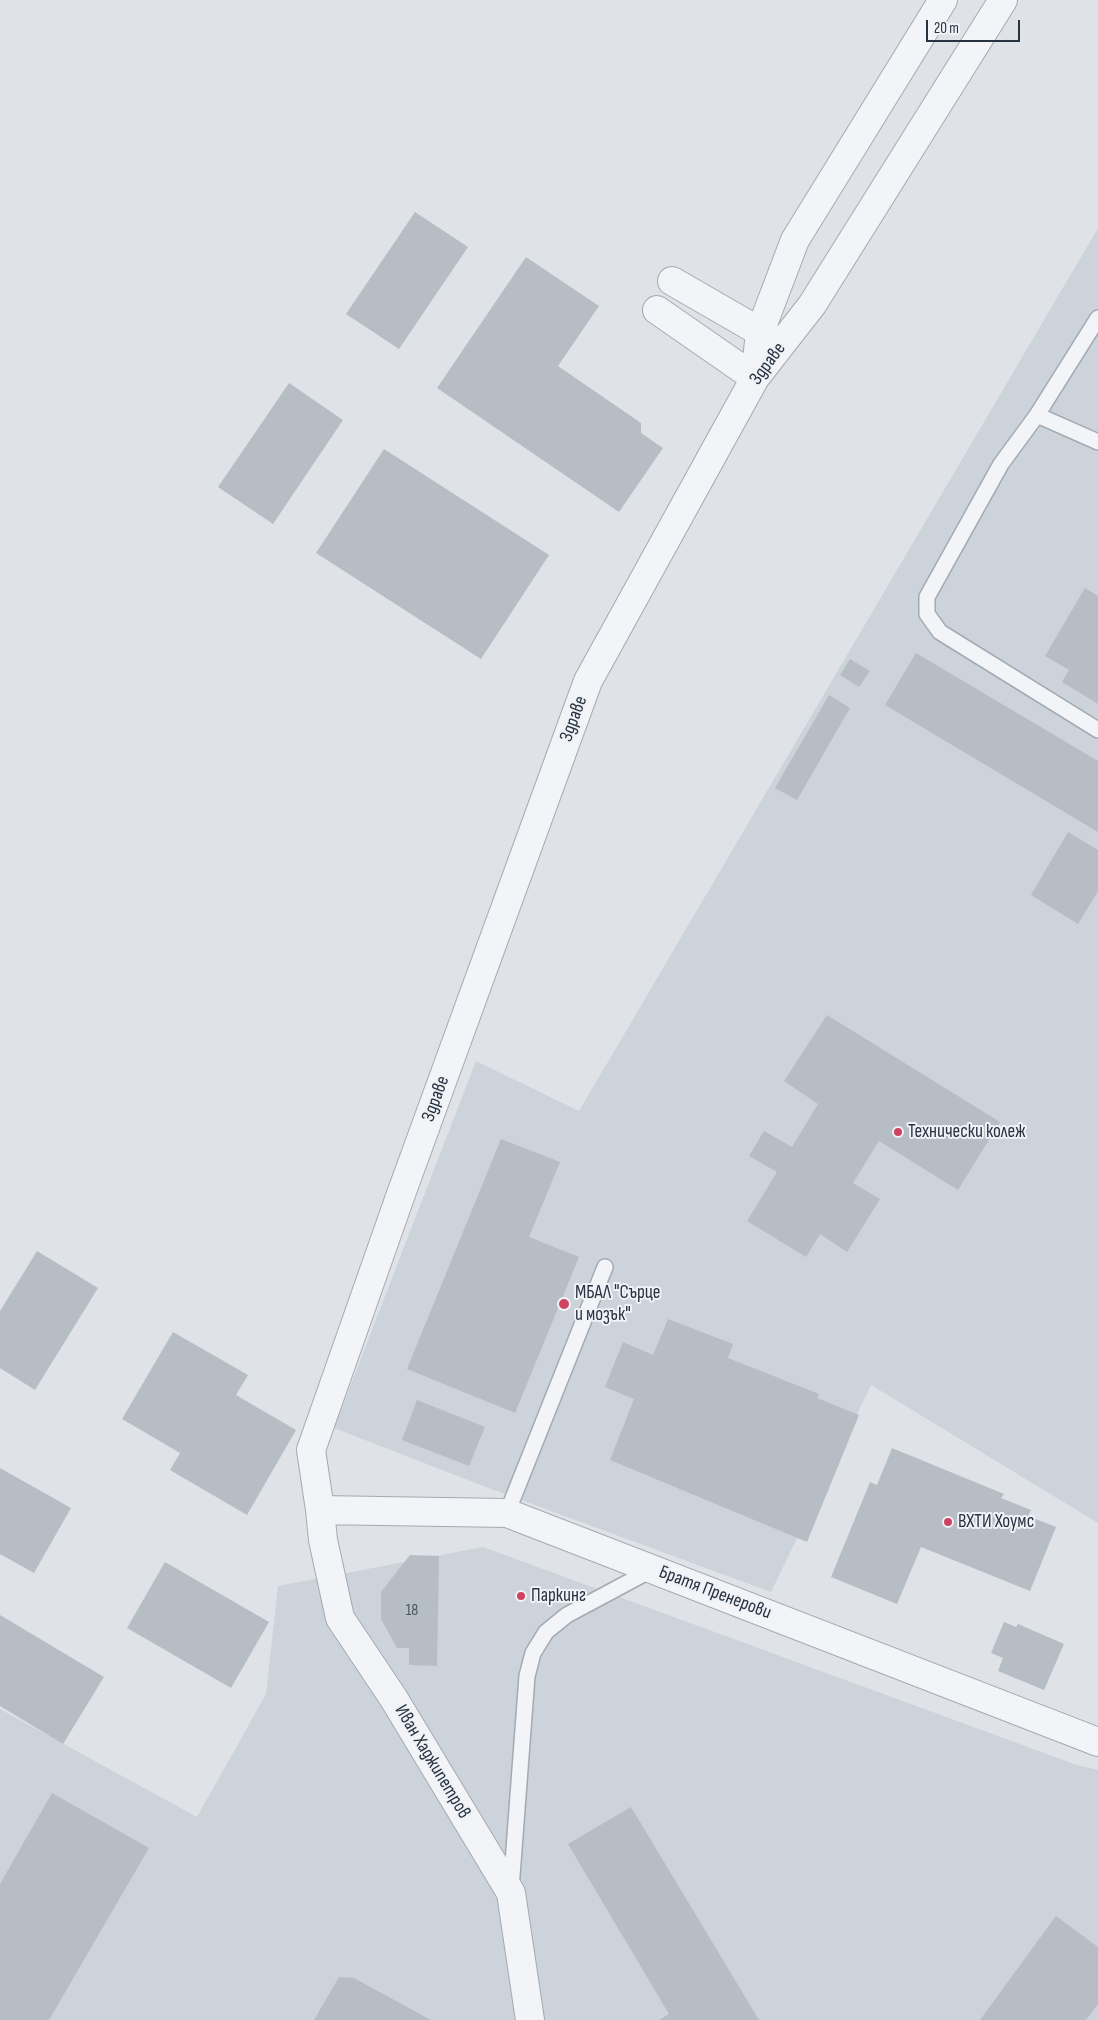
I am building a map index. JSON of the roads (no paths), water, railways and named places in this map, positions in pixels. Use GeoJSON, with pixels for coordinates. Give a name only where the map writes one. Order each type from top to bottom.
{"type":"FeatureCollection","features":[{"type":"Feature","properties":{"kind":"street"},"geometry":{"type":"LineString","coordinates":[[657,310],[755,378],[771,338],[795,240],[943,0]]}},
{"type":"Feature","properties":{"kind":"street","name":"Здраве"},"geometry":{"type":"LineString","coordinates":[[771,338],[812,305],[1003,0]]}},
{"type":"Feature","properties":{"kind":"street"},"geometry":{"type":"LineString","coordinates":[[672,281],[771,338]]}},
{"type":"Feature","properties":{"kind":"street","name":"Здраве"},"geometry":{"type":"LineString","coordinates":[[320,1510],[311,1450],[401,1194],[588,680],[755,378]]}},
{"type":"Feature","properties":{"kind":"street","name":"Братя Пренерови"},"geometry":{"type":"LineString","coordinates":[[320,1510],[507,1513],[1098,1742]]}},
{"type":"Feature","properties":{"kind":"street","name":"Иван Хаджипетров"},"geometry":{"type":"LineString","coordinates":[[320,1510],[323,1540],[340,1618],[394,1699],[511,1892],[530,2020]]}},
{"type":"Feature","properties":{"kind":"lane"},"geometry":{"type":"LineString","coordinates":[[1098,318],[1037,415],[1001,464],[927,597],[927,614],[940,632],[1098,730]]}},
{"type":"Feature","properties":{"kind":"lane"},"geometry":{"type":"LineString","coordinates":[[1037,415],[1098,442]]}},
{"type":"Feature","properties":{"kind":"lane"},"geometry":{"type":"LineString","coordinates":[[507,1513],[605,1267]]}},
{"type":"Feature","properties":{"kind":"lane"},"geometry":{"type":"LineString","coordinates":[[511,1892],[526,1676],[533,1653],[546,1632],[566,1615],[653,1569]]}},
{"type":"Feature","properties":{"kind":"place","name":"Технически колеж"},"geometry":{"type":"Point","coordinates":[898,1132]}},
{"type":"Feature","properties":{"kind":"place","name":"МБАЛ \"Сърце и мозък\""},"geometry":{"type":"Point","coordinates":[564,1304]}},
{"type":"Feature","properties":{"kind":"place","name":"ВХТИ Хоумс"},"geometry":{"type":"Point","coordinates":[948,1522]}},
{"type":"Feature","properties":{"kind":"place","name":"Паркинг"},"geometry":{"type":"Point","coordinates":[521,1596]}}]}
